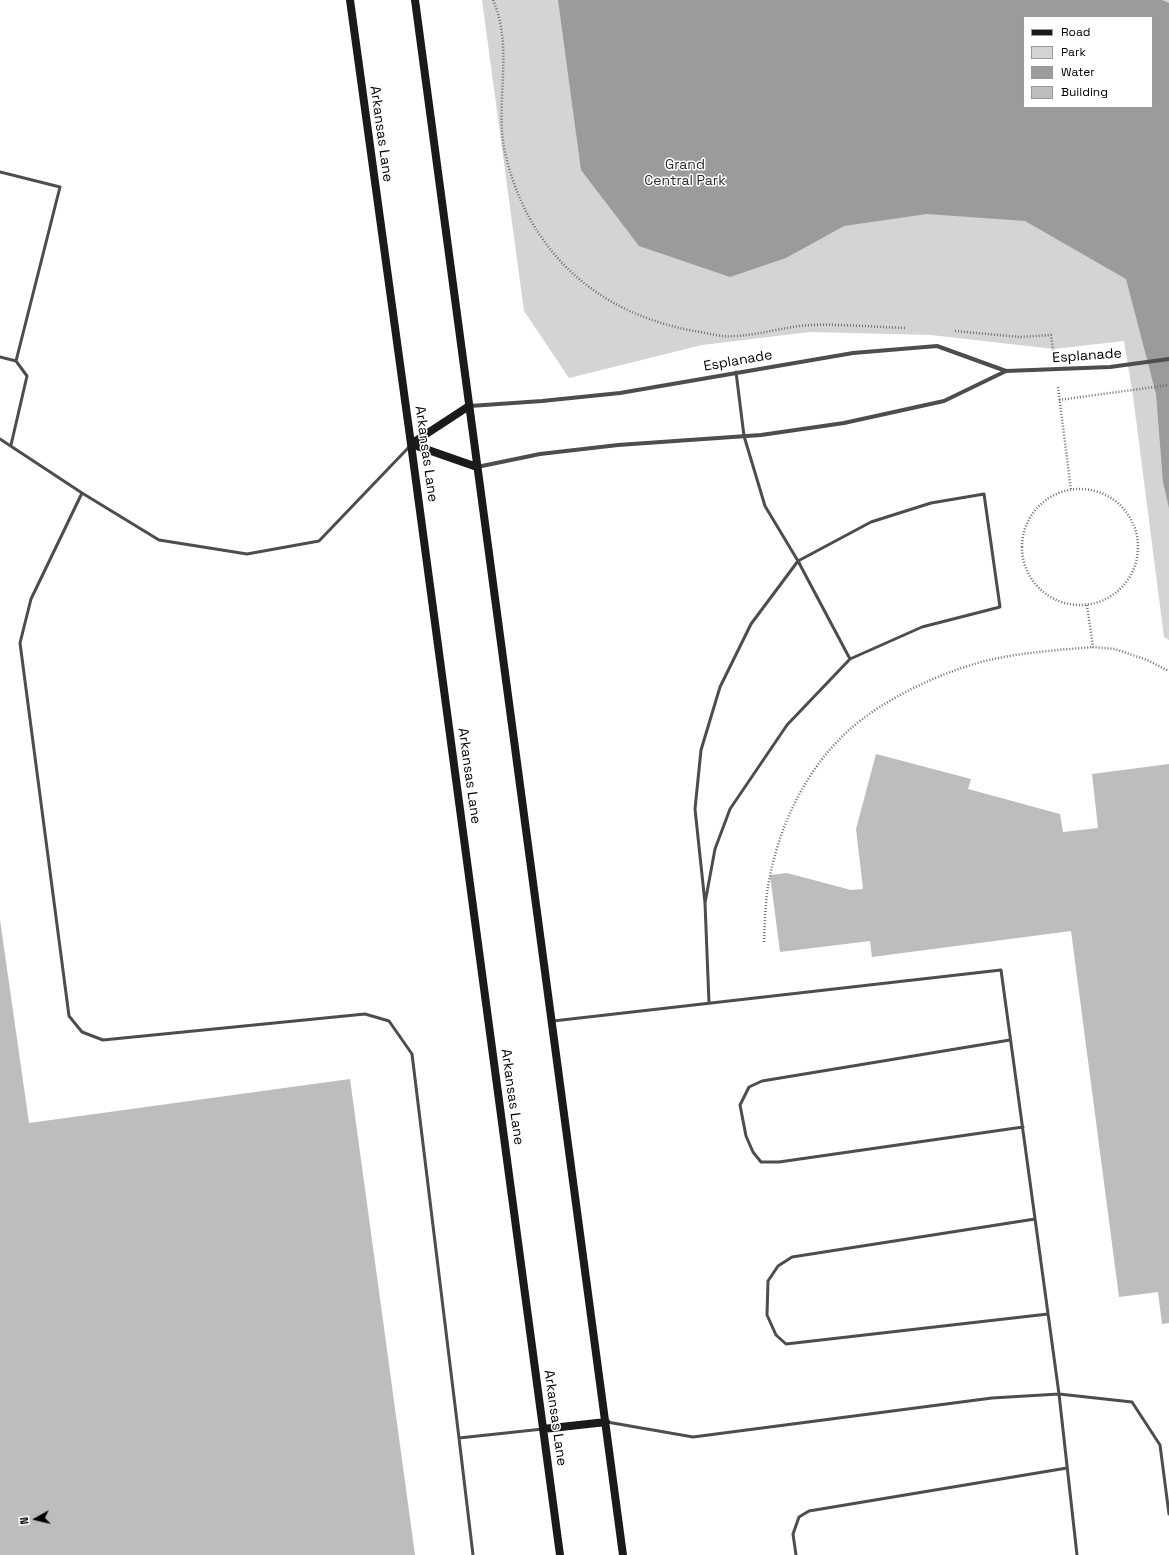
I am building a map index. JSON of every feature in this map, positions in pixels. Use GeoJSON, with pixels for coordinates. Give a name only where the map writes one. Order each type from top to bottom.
{"type":"FeatureCollection","features":[{"type":"Feature","properties":{"kind":"main road","name":"Arkansas Lane"},"geometry":{"type":"LineString","coordinates":[[350,0],[560,1555]]}},
{"type":"Feature","properties":{"kind":"main road"},"geometry":{"type":"LineString","coordinates":[[415,0],[624,1555]]}},
{"type":"Feature","properties":{"kind":"main road"},"geometry":{"type":"LineString","coordinates":[[411,444],[469,406]]}},
{"type":"Feature","properties":{"kind":"main road"},"geometry":{"type":"LineString","coordinates":[[411,444],[477,466]]}},
{"type":"Feature","properties":{"kind":"main road"},"geometry":{"type":"LineString","coordinates":[[543,1429],[606,1422]]}},
{"type":"Feature","properties":{"kind":"street","name":"Esplanade"},"geometry":{"type":"LineString","coordinates":[[469,406],[542,401],[620,393],[853,353],[937,346],[1006,371],[1110,367],[1169,359]]}},
{"type":"Feature","properties":{"kind":"street","name":"Esplanade"},"geometry":{"type":"LineString","coordinates":[[477,466],[540,454],[586,448],[744,436],[844,423],[944,401],[1006,371]]}},
{"type":"Feature","properties":{"kind":"lane"},"geometry":{"type":"LineString","coordinates":[[0,172],[60,187],[16,360]]}},
{"type":"Feature","properties":{"kind":"lane"},"geometry":{"type":"LineString","coordinates":[[0,357],[16,360],[28,376],[11,445]]}},
{"type":"Feature","properties":{"kind":"lane"},"geometry":{"type":"LineString","coordinates":[[736,372],[744,436],[765,506],[798,561],[850,659]]}},
{"type":"Feature","properties":{"kind":"lane"},"geometry":{"type":"LineString","coordinates":[[0,438],[82,493],[159,540],[247,554],[319,541],[411,444]]}},
{"type":"Feature","properties":{"kind":"lane"},"geometry":{"type":"LineString","coordinates":[[82,493],[31,599],[20,643],[69,1016],[82,1032],[103,1040],[365,1014],[389,1020],[412,1054],[473,1555]]}},
{"type":"Feature","properties":{"kind":"lane"},"geometry":{"type":"LineString","coordinates":[[705,903],[715,849],[730,809],[787,725],[850,659],[922,627],[1000,607],[984,494],[931,503],[871,522],[798,561],[751,624],[720,687],[701,750],[695,809],[705,903],[709,1003]]}},
{"type":"Feature","properties":{"kind":"lane"},"geometry":{"type":"LineString","coordinates":[[552,1021],[1001,970],[1059,1394],[1077,1555]]}},
{"type":"Feature","properties":{"kind":"lane"},"geometry":{"type":"LineString","coordinates":[[1010,1040],[762,1081],[749,1087],[740,1105],[746,1136],[753,1152],[761,1162],[778,1162],[1023,1127]]}},
{"type":"Feature","properties":{"kind":"lane"},"geometry":{"type":"LineString","coordinates":[[1035,1219],[792,1257],[778,1266],[768,1281],[767,1315],[776,1335],[786,1344],[1048,1314]]}},
{"type":"Feature","properties":{"kind":"lane"},"geometry":{"type":"LineString","coordinates":[[606,1422],[693,1437],[992,1398],[1059,1394],[1132,1402],[1160,1445],[1169,1514]]}},
{"type":"Feature","properties":{"kind":"lane"},"geometry":{"type":"LineString","coordinates":[[459,1438],[543,1429]]}},
{"type":"Feature","properties":{"kind":"lane"},"geometry":{"type":"LineString","coordinates":[[796,1555],[793,1534],[799,1517],[809,1511],[1067,1468]]}},
{"type":"Feature","properties":{"kind":"path"},"geometry":{"type":"LineString","coordinates":[[493,0],[499,13],[504,46],[501,126],[513,182],[524,208],[538,233],[555,256],[599,294],[624,309],[652,321],[723,336],[812,325],[912,328]]}},
{"type":"Feature","properties":{"kind":"path"},"geometry":{"type":"LineString","coordinates":[[951,331],[1020,337],[1051,336],[1071,490]]}},
{"type":"Feature","properties":{"kind":"path"},"geometry":{"type":"LineString","coordinates":[[1059,400],[1169,385]]}},
{"type":"Feature","properties":{"kind":"path"},"geometry":{"type":"LineString","coordinates":[[1071,490],[1086,490],[1101,493],[1114,501],[1125,511],[1133,524],[1137,539],[1137,555],[1133,569],[1126,582],[1115,593],[1102,601],[1087,605],[1072,605],[1058,601],[1045,593],[1034,583],[1027,570],[1023,555],[1023,540],[1026,526],[1034,513],[1044,502],[1057,494],[1071,490]]}},
{"type":"Feature","properties":{"kind":"path"},"geometry":{"type":"LineString","coordinates":[[1087,605],[1093,647]]}},
{"type":"Feature","properties":{"kind":"path"},"geometry":{"type":"LineString","coordinates":[[764,942],[768,882],[775,853],[785,824],[797,798],[812,774],[848,730],[875,711],[903,693],[932,679],[992,659],[1024,653],[1093,647],[1115,649],[1147,660],[1169,671]]}},
{"type":"Feature","properties":{"kind":"green space","name":"Grand Central Park"},"geometry":{"type":"Polygon","coordinates":[[[482,0],[1169,0],[1169,640],[1164,637],[1133,396],[1124,341],[1054,349],[931,335],[810,332],[702,345],[569,378],[524,311],[482,0]]]}},
{"type":"Feature","properties":{"kind":"water","name":"Grand Central Park"},"geometry":{"type":"Polygon","coordinates":[[[558,0],[1162,0],[1169,3],[1169,508],[1163,482],[1156,394],[1126,279],[1025,221],[927,214],[844,226],[786,258],[730,277],[639,246],[581,170],[558,0]]]}},
{"type":"Feature","properties":{"kind":"building"},"geometry":{"type":"Polygon","coordinates":[[[876,754],[971,779],[968,789],[1060,814],[1063,832],[1098,828],[1092,774],[1169,764],[1169,1323],[1162,1324],[1158,1292],[1119,1297],[1071,931],[872,957],[870,941],[780,952],[770,875],[787,873],[851,890],[863,889],[856,829],[876,754]]]}},
{"type":"Feature","properties":{"kind":"building"},"geometry":{"type":"Polygon","coordinates":[[[0,920],[29,1123],[350,1079],[415,1555],[0,1555],[0,920]]]}}]}
